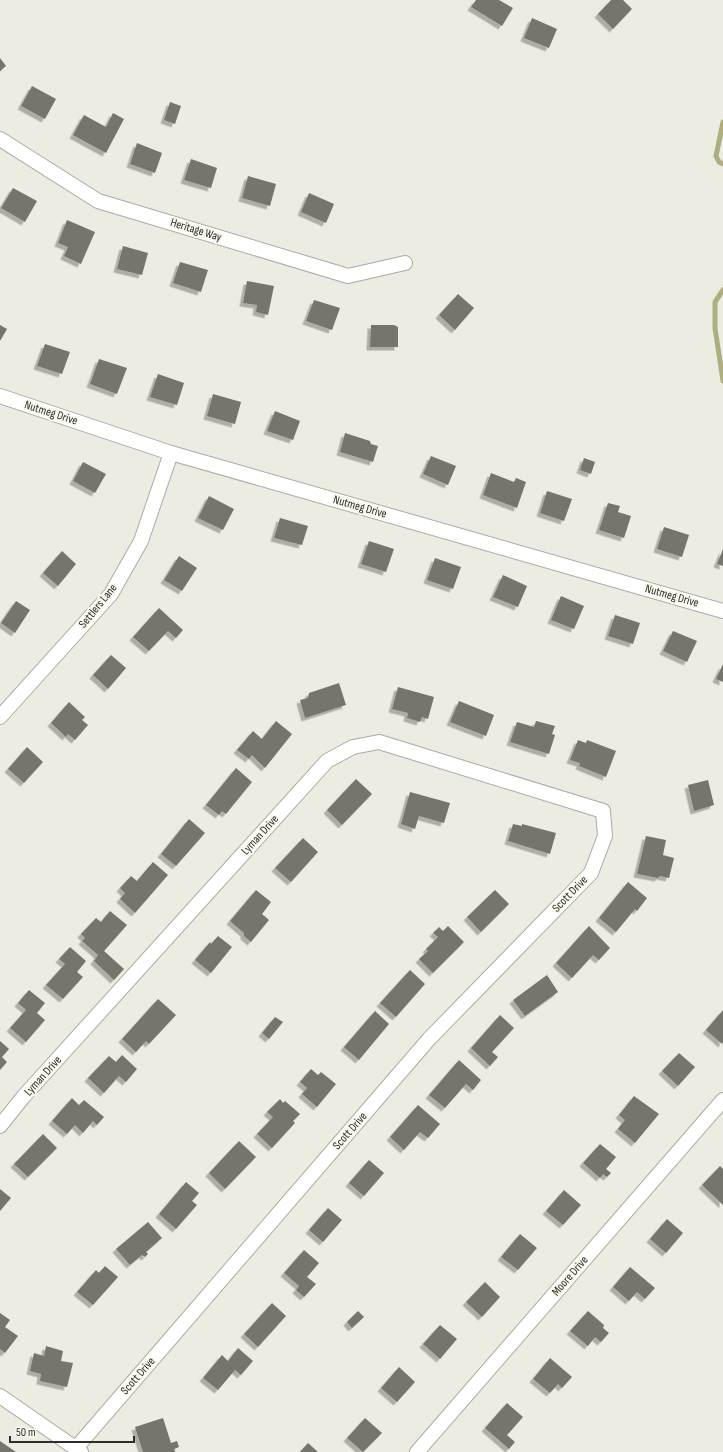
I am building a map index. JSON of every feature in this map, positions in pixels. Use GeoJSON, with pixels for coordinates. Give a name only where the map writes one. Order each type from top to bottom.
{"type":"FeatureCollection","features":[{"type":"Feature","properties":{"kind":"street","name":"Heritage Way"},"geometry":{"type":"LineString","coordinates":[[0,139],[98,201],[348,276],[405,263]]}},
{"type":"Feature","properties":{"kind":"street","name":"Nutmeg Drive"},"geometry":{"type":"LineString","coordinates":[[0,396],[171,453],[723,611]]}},
{"type":"Feature","properties":{"kind":"street","name":"Settlers Lane"},"geometry":{"type":"LineString","coordinates":[[0,717],[111,594],[141,541],[171,453]]}},
{"type":"Feature","properties":{"kind":"street","name":"Lyman Drive"},"geometry":{"type":"LineString","coordinates":[[0,1126],[24,1096],[327,760],[352,747],[380,742],[602,811]]}},
{"type":"Feature","properties":{"kind":"street","name":"Scott Drive"},"geometry":{"type":"LineString","coordinates":[[78,1450],[430,1039],[591,873],[605,836],[602,811]]}},
{"type":"Feature","properties":{"kind":"street","name":"Moore Drive"},"geometry":{"type":"LineString","coordinates":[[417,1452],[723,1100]]}},
{"type":"Feature","properties":{"kind":"street"},"geometry":{"type":"LineString","coordinates":[[0,1396],[78,1450]]}},
{"type":"Feature","properties":{"kind":"building"},"geometry":{"type":"Polygon","coordinates":[[[476,0],[499,0],[513,8],[502,26],[471,7],[476,0]]]}},
{"type":"Feature","properties":{"kind":"building"},"geometry":{"type":"Polygon","coordinates":[[[611,0],[623,0],[632,9],[613,29],[598,14],[611,0]]]}},
{"type":"Feature","properties":{"kind":"building"},"geometry":{"type":"Polygon","coordinates":[[[532,18],[557,29],[549,48],[524,38],[532,18]]]}},
{"type":"Feature","properties":{"kind":"building"},"geometry":{"type":"Polygon","coordinates":[[[0,58],[6,66],[0,71],[0,58]]]}},
{"type":"Feature","properties":{"kind":"building"},"geometry":{"type":"Polygon","coordinates":[[[32,86],[56,99],[45,119],[21,106],[32,86]]]}},
{"type":"Feature","properties":{"kind":"building"},"geometry":{"type":"Polygon","coordinates":[[[170,102],[181,106],[175,124],[164,120],[170,102]]]}},
{"type":"Feature","properties":{"kind":"building"},"geometry":{"type":"Polygon","coordinates":[[[113,113],[124,119],[106,153],[73,135],[84,115],[106,127],[113,113]]]}},
{"type":"Feature","properties":{"kind":"building"},"geometry":{"type":"Polygon","coordinates":[[[137,143],[162,153],[155,173],[130,164],[137,143]]]}},
{"type":"Feature","properties":{"kind":"building"},"geometry":{"type":"Polygon","coordinates":[[[191,159],[217,168],[211,188],[184,180],[191,159]]]}},
{"type":"Feature","properties":{"kind":"building"},"geometry":{"type":"Polygon","coordinates":[[[248,176],[276,184],[270,206],[242,198],[248,176]]]}},
{"type":"Feature","properties":{"kind":"building"},"geometry":{"type":"Polygon","coordinates":[[[13,188],[37,201],[25,222],[1,208],[13,188]]]}},
{"type":"Feature","properties":{"kind":"building"},"geometry":{"type":"Polygon","coordinates":[[[309,193],[334,204],[326,223],[301,212],[309,193]]]}},
{"type":"Feature","properties":{"kind":"building"},"geometry":{"type":"Polygon","coordinates":[[[67,220],[95,232],[81,264],[64,256],[68,247],[58,243],[67,220]]]}},
{"type":"Feature","properties":{"kind":"building"},"geometry":{"type":"Polygon","coordinates":[[[123,246],[148,253],[142,275],[117,269],[123,246]]]}},
{"type":"Feature","properties":{"kind":"building"},"geometry":{"type":"Polygon","coordinates":[[[180,262],[208,270],[201,292],[173,283],[180,262]]]}},
{"type":"Feature","properties":{"kind":"building"},"geometry":{"type":"Polygon","coordinates":[[[247,281],[274,286],[268,315],[256,312],[257,305],[243,303],[247,281]]]}},
{"type":"Feature","properties":{"kind":"building"},"geometry":{"type":"Polygon","coordinates":[[[458,294],[474,308],[455,330],[439,315],[458,294]]]}},
{"type":"Feature","properties":{"kind":"building"},"geometry":{"type":"Polygon","coordinates":[[[314,300],[340,308],[332,330],[306,321],[314,300]]]}},
{"type":"Feature","properties":{"kind":"building"},"geometry":{"type":"Polygon","coordinates":[[[0,325],[7,329],[0,341],[0,325]]]}},
{"type":"Feature","properties":{"kind":"building"},"geometry":{"type":"Polygon","coordinates":[[[371,325],[394,325],[398,327],[398,347],[370,347],[371,325]]]}},
{"type":"Feature","properties":{"kind":"building"},"geometry":{"type":"Polygon","coordinates":[[[45,344],[70,352],[62,374],[37,366],[45,344]]]}},
{"type":"Feature","properties":{"kind":"building"},"geometry":{"type":"Polygon","coordinates":[[[99,359],[127,368],[117,394],[90,384],[99,359]]]}},
{"type":"Feature","properties":{"kind":"building"},"geometry":{"type":"Polygon","coordinates":[[[158,374],[184,383],[177,405],[150,397],[158,374]]]}},
{"type":"Feature","properties":{"kind":"building"},"geometry":{"type":"Polygon","coordinates":[[[213,394],[241,402],[235,424],[207,416],[213,394]]]}},
{"type":"Feature","properties":{"kind":"building"},"geometry":{"type":"Polygon","coordinates":[[[275,411],[300,421],[293,440],[267,431],[275,411]]]}},
{"type":"Feature","properties":{"kind":"building"},"geometry":{"type":"Polygon","coordinates":[[[345,433],[370,441],[371,444],[378,446],[373,462],[340,452],[345,433]]]}},
{"type":"Feature","properties":{"kind":"building"},"geometry":{"type":"Polygon","coordinates":[[[431,456],[456,466],[448,485],[423,474],[431,456]]]}},
{"type":"Feature","properties":{"kind":"building"},"geometry":{"type":"Polygon","coordinates":[[[584,458],[595,462],[591,474],[580,470],[584,458]]]}},
{"type":"Feature","properties":{"kind":"building"},"geometry":{"type":"Polygon","coordinates":[[[83,462],[106,474],[95,493],[73,481],[83,462]]]}},
{"type":"Feature","properties":{"kind":"building"},"geometry":{"type":"Polygon","coordinates":[[[491,473],[514,482],[516,478],[526,482],[517,508],[483,495],[491,473]]]}},
{"type":"Feature","properties":{"kind":"building"},"geometry":{"type":"Polygon","coordinates":[[[547,491],[572,499],[564,521],[540,513],[547,491]]]}},
{"type":"Feature","properties":{"kind":"building"},"geometry":{"type":"Polygon","coordinates":[[[209,496],[234,509],[223,530],[198,518],[209,496]]]}},
{"type":"Feature","properties":{"kind":"building"},"geometry":{"type":"Polygon","coordinates":[[[608,503],[620,506],[618,512],[631,516],[624,538],[599,530],[608,503]]]}},
{"type":"Feature","properties":{"kind":"building"},"geometry":{"type":"Polygon","coordinates":[[[280,518],[308,526],[302,545],[274,538],[280,518]]]}},
{"type":"Feature","properties":{"kind":"building"},"geometry":{"type":"Polygon","coordinates":[[[664,527],[689,535],[682,557],[657,549],[664,527]]]}},
{"type":"Feature","properties":{"kind":"building"},"geometry":{"type":"Polygon","coordinates":[[[369,541],[394,549],[386,572],[361,564],[369,541]]]}},
{"type":"Feature","properties":{"kind":"building"},"geometry":{"type":"Polygon","coordinates":[[[723,549],[723,566],[717,564],[723,549]]]}},
{"type":"Feature","properties":{"kind":"building"},"geometry":{"type":"Polygon","coordinates":[[[62,551],[76,564],[58,586],[43,573],[62,551]]]}},
{"type":"Feature","properties":{"kind":"building"},"geometry":{"type":"Polygon","coordinates":[[[179,556],[197,568],[182,591],[164,580],[179,556]]]}},
{"type":"Feature","properties":{"kind":"building"},"geometry":{"type":"Polygon","coordinates":[[[435,558],[461,567],[453,589],[427,580],[435,558]]]}},
{"type":"Feature","properties":{"kind":"building"},"geometry":{"type":"Polygon","coordinates":[[[503,575],[527,586],[518,607],[493,597],[503,575]]]}},
{"type":"Feature","properties":{"kind":"building"},"geometry":{"type":"Polygon","coordinates":[[[561,596],[584,606],[574,629],[551,620],[561,596]]]}},
{"type":"Feature","properties":{"kind":"building"},"geometry":{"type":"Polygon","coordinates":[[[16,601],[30,610],[15,633],[1,623],[16,601]]]}},
{"type":"Feature","properties":{"kind":"building"},"geometry":{"type":"Polygon","coordinates":[[[159,608],[183,630],[176,638],[168,631],[149,651],[133,637],[159,608]]]}},
{"type":"Feature","properties":{"kind":"building"},"geometry":{"type":"Polygon","coordinates":[[[615,615],[640,623],[633,644],[608,636],[615,615]]]}},
{"type":"Feature","properties":{"kind":"building"},"geometry":{"type":"Polygon","coordinates":[[[673,631],[697,641],[687,662],[663,651],[673,631]]]}},
{"type":"Feature","properties":{"kind":"building"},"geometry":{"type":"Polygon","coordinates":[[[111,655],[126,668],[108,689],[93,675],[111,655]]]}},
{"type":"Feature","properties":{"kind":"building"},"geometry":{"type":"Polygon","coordinates":[[[723,664],[723,682],[716,679],[723,664]]]}},
{"type":"Feature","properties":{"kind":"building"},"geometry":{"type":"Polygon","coordinates":[[[339,683],[346,705],[305,718],[300,700],[308,698],[309,693],[339,683]]]}},
{"type":"Feature","properties":{"kind":"building"},"geometry":{"type":"Polygon","coordinates":[[[398,687],[434,697],[428,719],[422,717],[420,722],[407,718],[408,713],[392,709],[398,687]]]}},
{"type":"Feature","properties":{"kind":"building"},"geometry":{"type":"Polygon","coordinates":[[[459,701],[494,715],[486,736],[450,722],[459,701]]]}},
{"type":"Feature","properties":{"kind":"building"},"geometry":{"type":"Polygon","coordinates":[[[69,702],[85,717],[82,720],[88,725],[75,740],[68,734],[66,737],[51,723],[69,702]]]}},
{"type":"Feature","properties":{"kind":"building"},"geometry":{"type":"Polygon","coordinates":[[[276,721],[292,734],[265,768],[252,755],[249,759],[237,750],[253,731],[262,739],[276,721]]]}},
{"type":"Feature","properties":{"kind":"building"},"geometry":{"type":"Polygon","coordinates":[[[536,721],[555,726],[552,734],[555,735],[549,754],[510,742],[517,722],[534,727],[536,721]]]}},
{"type":"Feature","properties":{"kind":"building"},"geometry":{"type":"Polygon","coordinates":[[[578,740],[586,743],[587,740],[616,751],[606,777],[579,766],[580,763],[570,760],[578,740]]]}},
{"type":"Feature","properties":{"kind":"building"},"geometry":{"type":"Polygon","coordinates":[[[27,747],[43,762],[24,783],[8,769],[27,747]]]}},
{"type":"Feature","properties":{"kind":"building"},"geometry":{"type":"Polygon","coordinates":[[[236,768],[252,782],[226,814],[222,811],[219,815],[206,805],[236,768]]]}},
{"type":"Feature","properties":{"kind":"building"},"geometry":{"type":"Polygon","coordinates":[[[356,779],[372,794],[342,825],[327,810],[356,779]]]}},
{"type":"Feature","properties":{"kind":"building"},"geometry":{"type":"Polygon","coordinates":[[[708,780],[714,805],[694,811],[688,785],[708,780]]]}},
{"type":"Feature","properties":{"kind":"building"},"geometry":{"type":"Polygon","coordinates":[[[410,792],[450,803],[444,823],[419,816],[415,829],[401,824],[410,792]]]}},
{"type":"Feature","properties":{"kind":"building"},"geometry":{"type":"Polygon","coordinates":[[[189,819],[205,833],[176,866],[161,854],[189,819]]]}},
{"type":"Feature","properties":{"kind":"building"},"geometry":{"type":"Polygon","coordinates":[[[513,824],[522,826],[522,824],[556,833],[550,854],[508,841],[513,824]]]}},
{"type":"Feature","properties":{"kind":"building"},"geometry":{"type":"Polygon","coordinates":[[[646,836],[666,840],[663,855],[674,858],[669,878],[660,876],[658,878],[637,874],[646,836]]]}},
{"type":"Feature","properties":{"kind":"building"},"geometry":{"type":"Polygon","coordinates":[[[303,838],[318,852],[291,882],[275,868],[303,838]]]}},
{"type":"Feature","properties":{"kind":"building"},"geometry":{"type":"Polygon","coordinates":[[[153,862],[168,875],[135,913],[120,899],[125,893],[120,888],[131,876],[137,881],[153,862]]]}},
{"type":"Feature","properties":{"kind":"building"},"geometry":{"type":"Polygon","coordinates":[[[628,882],[647,898],[637,911],[635,909],[616,932],[599,918],[628,882]]]}},
{"type":"Feature","properties":{"kind":"building"},"geometry":{"type":"Polygon","coordinates":[[[256,890],[271,902],[262,914],[269,920],[251,942],[244,936],[244,933],[230,921],[256,890]]]}},
{"type":"Feature","properties":{"kind":"building"},"geometry":{"type":"Polygon","coordinates":[[[495,890],[509,904],[481,932],[467,917],[495,890]]]}},
{"type":"Feature","properties":{"kind":"building"},"geometry":{"type":"Polygon","coordinates":[[[110,911],[127,925],[104,951],[124,969],[114,980],[94,961],[98,955],[82,941],[85,938],[81,934],[96,918],[101,922],[110,911]]]}},
{"type":"Feature","properties":{"kind":"building"},"geometry":{"type":"Polygon","coordinates":[[[448,926],[464,942],[433,973],[419,959],[428,951],[426,949],[438,937],[433,933],[439,927],[443,931],[448,926]]]}},
{"type":"Feature","properties":{"kind":"building"},"geometry":{"type":"Polygon","coordinates":[[[589,926],[610,948],[599,960],[593,955],[572,978],[556,963],[589,926]]]}},
{"type":"Feature","properties":{"kind":"building"},"geometry":{"type":"Polygon","coordinates":[[[218,936],[232,947],[211,973],[195,960],[210,942],[211,944],[218,936]]]}},
{"type":"Feature","properties":{"kind":"building"},"geometry":{"type":"Polygon","coordinates":[[[70,947],[86,961],[77,972],[83,977],[63,999],[46,985],[65,964],[59,959],[70,947]]]}},
{"type":"Feature","properties":{"kind":"building"},"geometry":{"type":"Polygon","coordinates":[[[410,970],[425,984],[396,1017],[380,1003],[410,970]]]}},
{"type":"Feature","properties":{"kind":"building"},"geometry":{"type":"Polygon","coordinates":[[[547,975],[558,992],[525,1016],[513,1000],[547,975]]]}},
{"type":"Feature","properties":{"kind":"building"},"geometry":{"type":"Polygon","coordinates":[[[29,990],[45,1003],[37,1013],[45,1020],[26,1042],[10,1028],[26,1010],[18,1003],[29,990]]]}},
{"type":"Feature","properties":{"kind":"building"},"geometry":{"type":"Polygon","coordinates":[[[158,999],[176,1015],[149,1044],[146,1041],[136,1052],[122,1039],[158,999]]]}},
{"type":"Feature","properties":{"kind":"building"},"geometry":{"type":"Polygon","coordinates":[[[723,1010],[723,1042],[722,1044],[706,1030],[723,1010]]]}},
{"type":"Feature","properties":{"kind":"building"},"geometry":{"type":"Polygon","coordinates":[[[375,1011],[389,1024],[359,1060],[344,1047],[375,1011]]]}},
{"type":"Feature","properties":{"kind":"building"},"geometry":{"type":"Polygon","coordinates":[[[500,1015],[514,1028],[492,1052],[498,1057],[490,1066],[471,1048],[500,1015]]]}},
{"type":"Feature","properties":{"kind":"building"},"geometry":{"type":"Polygon","coordinates":[[[275,1017],[283,1022],[269,1039],[262,1033],[275,1017]]]}},
{"type":"Feature","properties":{"kind":"building"},"geometry":{"type":"Polygon","coordinates":[[[0,1041],[9,1049],[2,1057],[7,1062],[0,1070],[0,1041]]]}},
{"type":"Feature","properties":{"kind":"building"},"geometry":{"type":"Polygon","coordinates":[[[679,1053],[695,1067],[678,1086],[662,1071],[679,1053]]]}},
{"type":"Feature","properties":{"kind":"building"},"geometry":{"type":"Polygon","coordinates":[[[122,1055],[137,1069],[126,1082],[119,1076],[104,1093],[88,1078],[109,1056],[116,1062],[122,1055]]]}},
{"type":"Feature","properties":{"kind":"building"},"geometry":{"type":"Polygon","coordinates":[[[459,1060],[481,1080],[473,1090],[466,1084],[445,1108],[429,1095],[459,1060]]]}},
{"type":"Feature","properties":{"kind":"building"},"geometry":{"type":"Polygon","coordinates":[[[311,1069],[318,1075],[321,1072],[336,1084],[317,1107],[302,1094],[307,1088],[300,1082],[311,1069]]]}},
{"type":"Feature","properties":{"kind":"building"},"geometry":{"type":"Polygon","coordinates":[[[634,1096],[659,1114],[635,1143],[618,1129],[625,1120],[619,1115],[634,1096]]]}},
{"type":"Feature","properties":{"kind":"building"},"geometry":{"type":"Polygon","coordinates":[[[72,1098],[79,1105],[84,1100],[104,1117],[97,1125],[93,1121],[83,1133],[75,1125],[67,1134],[52,1121],[72,1098]]]}},
{"type":"Feature","properties":{"kind":"building"},"geometry":{"type":"Polygon","coordinates":[[[280,1099],[283,1103],[285,1101],[300,1114],[293,1121],[295,1123],[272,1148],[257,1134],[273,1117],[267,1112],[280,1099]]]}},
{"type":"Feature","properties":{"kind":"building"},"geometry":{"type":"Polygon","coordinates":[[[418,1105],[440,1124],[428,1138],[420,1132],[404,1150],[390,1137],[418,1105]]]}},
{"type":"Feature","properties":{"kind":"building"},"geometry":{"type":"Polygon","coordinates":[[[43,1134],[57,1148],[28,1177],[14,1164],[43,1134]]]}},
{"type":"Feature","properties":{"kind":"building"},"geometry":{"type":"Polygon","coordinates":[[[239,1141],[256,1157],[225,1189],[209,1173],[239,1141]]]}},
{"type":"Feature","properties":{"kind":"building"},"geometry":{"type":"Polygon","coordinates":[[[600,1144],[616,1157],[606,1169],[611,1173],[607,1177],[603,1174],[600,1178],[583,1163],[600,1144]]]}},
{"type":"Feature","properties":{"kind":"building"},"geometry":{"type":"Polygon","coordinates":[[[369,1160],[384,1173],[364,1196],[349,1183],[369,1160]]]}},
{"type":"Feature","properties":{"kind":"building"},"geometry":{"type":"Polygon","coordinates":[[[720,1166],[723,1169],[723,1205],[702,1185],[720,1166]]]}},
{"type":"Feature","properties":{"kind":"building"},"geometry":{"type":"Polygon","coordinates":[[[186,1182],[199,1193],[192,1201],[197,1205],[176,1229],[159,1214],[186,1182]]]}},
{"type":"Feature","properties":{"kind":"building"},"geometry":{"type":"Polygon","coordinates":[[[0,1189],[11,1198],[0,1211],[0,1189]]]}},
{"type":"Feature","properties":{"kind":"building"},"geometry":{"type":"Polygon","coordinates":[[[564,1190],[581,1205],[563,1225],[546,1211],[564,1190]]]}},
{"type":"Feature","properties":{"kind":"building"},"geometry":{"type":"Polygon","coordinates":[[[328,1208],[342,1220],[323,1242],[309,1230],[328,1208]]]}},
{"type":"Feature","properties":{"kind":"building"},"geometry":{"type":"Polygon","coordinates":[[[667,1219],[683,1233],[666,1253],[650,1239],[667,1219]]]}},
{"type":"Feature","properties":{"kind":"building"},"geometry":{"type":"Polygon","coordinates":[[[148,1222],[162,1238],[146,1252],[148,1254],[145,1257],[142,1255],[130,1265],[116,1249],[148,1222]]]}},
{"type":"Feature","properties":{"kind":"building"},"geometry":{"type":"Polygon","coordinates":[[[520,1234],[537,1248],[518,1270],[501,1257],[520,1234]]]}},
{"type":"Feature","properties":{"kind":"building"},"geometry":{"type":"Polygon","coordinates":[[[304,1250],[319,1263],[307,1277],[316,1284],[304,1297],[296,1290],[299,1286],[284,1273],[304,1250]]]}},
{"type":"Feature","properties":{"kind":"building"},"geometry":{"type":"Polygon","coordinates":[[[105,1266],[118,1277],[93,1305],[77,1292],[96,1270],[99,1273],[105,1266]]]}},
{"type":"Feature","properties":{"kind":"building"},"geometry":{"type":"Polygon","coordinates":[[[630,1267],[655,1288],[645,1299],[637,1292],[629,1301],[613,1287],[630,1267]]]}},
{"type":"Feature","properties":{"kind":"building"},"geometry":{"type":"Polygon","coordinates":[[[485,1282],[500,1297],[482,1317],[466,1302],[485,1282]]]}},
{"type":"Feature","properties":{"kind":"building"},"geometry":{"type":"Polygon","coordinates":[[[272,1303],[286,1316],[258,1347],[244,1334],[272,1303]]]}},
{"type":"Feature","properties":{"kind":"building"},"geometry":{"type":"Polygon","coordinates":[[[358,1311],[364,1317],[352,1328],[347,1322],[358,1311]]]}},
{"type":"Feature","properties":{"kind":"building"},"geometry":{"type":"Polygon","coordinates":[[[588,1311],[604,1325],[603,1328],[609,1333],[601,1342],[595,1337],[588,1346],[570,1331],[588,1311]]]}},
{"type":"Feature","properties":{"kind":"building"},"geometry":{"type":"Polygon","coordinates":[[[0,1313],[10,1320],[5,1327],[18,1336],[5,1353],[0,1349],[0,1313]]]}},
{"type":"Feature","properties":{"kind":"building"},"geometry":{"type":"Polygon","coordinates":[[[440,1325],[457,1339],[440,1359],[423,1344],[440,1325]]]}},
{"type":"Feature","properties":{"kind":"building"},"geometry":{"type":"Polygon","coordinates":[[[46,1346],[63,1351],[61,1361],[73,1363],[67,1387],[40,1381],[41,1374],[30,1371],[34,1353],[44,1356],[46,1346]]]}},
{"type":"Feature","properties":{"kind":"building"},"geometry":{"type":"Polygon","coordinates":[[[238,1348],[253,1361],[241,1375],[235,1370],[218,1390],[203,1378],[222,1355],[228,1361],[238,1348]]]}},
{"type":"Feature","properties":{"kind":"building"},"geometry":{"type":"Polygon","coordinates":[[[550,1358],[572,1377],[562,1388],[558,1384],[550,1393],[533,1379],[550,1358]]]}},
{"type":"Feature","properties":{"kind":"building"},"geometry":{"type":"Polygon","coordinates":[[[399,1367],[415,1382],[397,1402],[381,1388],[399,1367]]]}},
{"type":"Feature","properties":{"kind":"building"},"geometry":{"type":"Polygon","coordinates":[[[507,1403],[523,1417],[507,1435],[515,1442],[509,1449],[485,1428],[507,1403]]]}},
{"type":"Feature","properties":{"kind":"building"},"geometry":{"type":"Polygon","coordinates":[[[163,1418],[171,1443],[177,1441],[179,1447],[174,1449],[175,1452],[143,1452],[135,1427],[163,1418]]]}},
{"type":"Feature","properties":{"kind":"building"},"geometry":{"type":"Polygon","coordinates":[[[365,1418],[382,1433],[363,1452],[347,1438],[365,1418]]]}},
{"type":"Feature","properties":{"kind":"building"},"geometry":{"type":"Polygon","coordinates":[[[0,1441],[16,1452],[0,1452],[0,1441]]]}},
{"type":"Feature","properties":{"kind":"building"},"geometry":{"type":"Polygon","coordinates":[[[308,1443],[318,1452],[300,1452],[308,1443]]]}},
{"type":"Feature","properties":{"kind":"waterway"},"geometry":{"type":"LineString","coordinates":[[723,122],[716,156],[719,162],[723,164]]}},
{"type":"Feature","properties":{"kind":"waterway"},"geometry":{"type":"LineString","coordinates":[[723,290],[715,302],[715,328],[723,381]]}}]}
